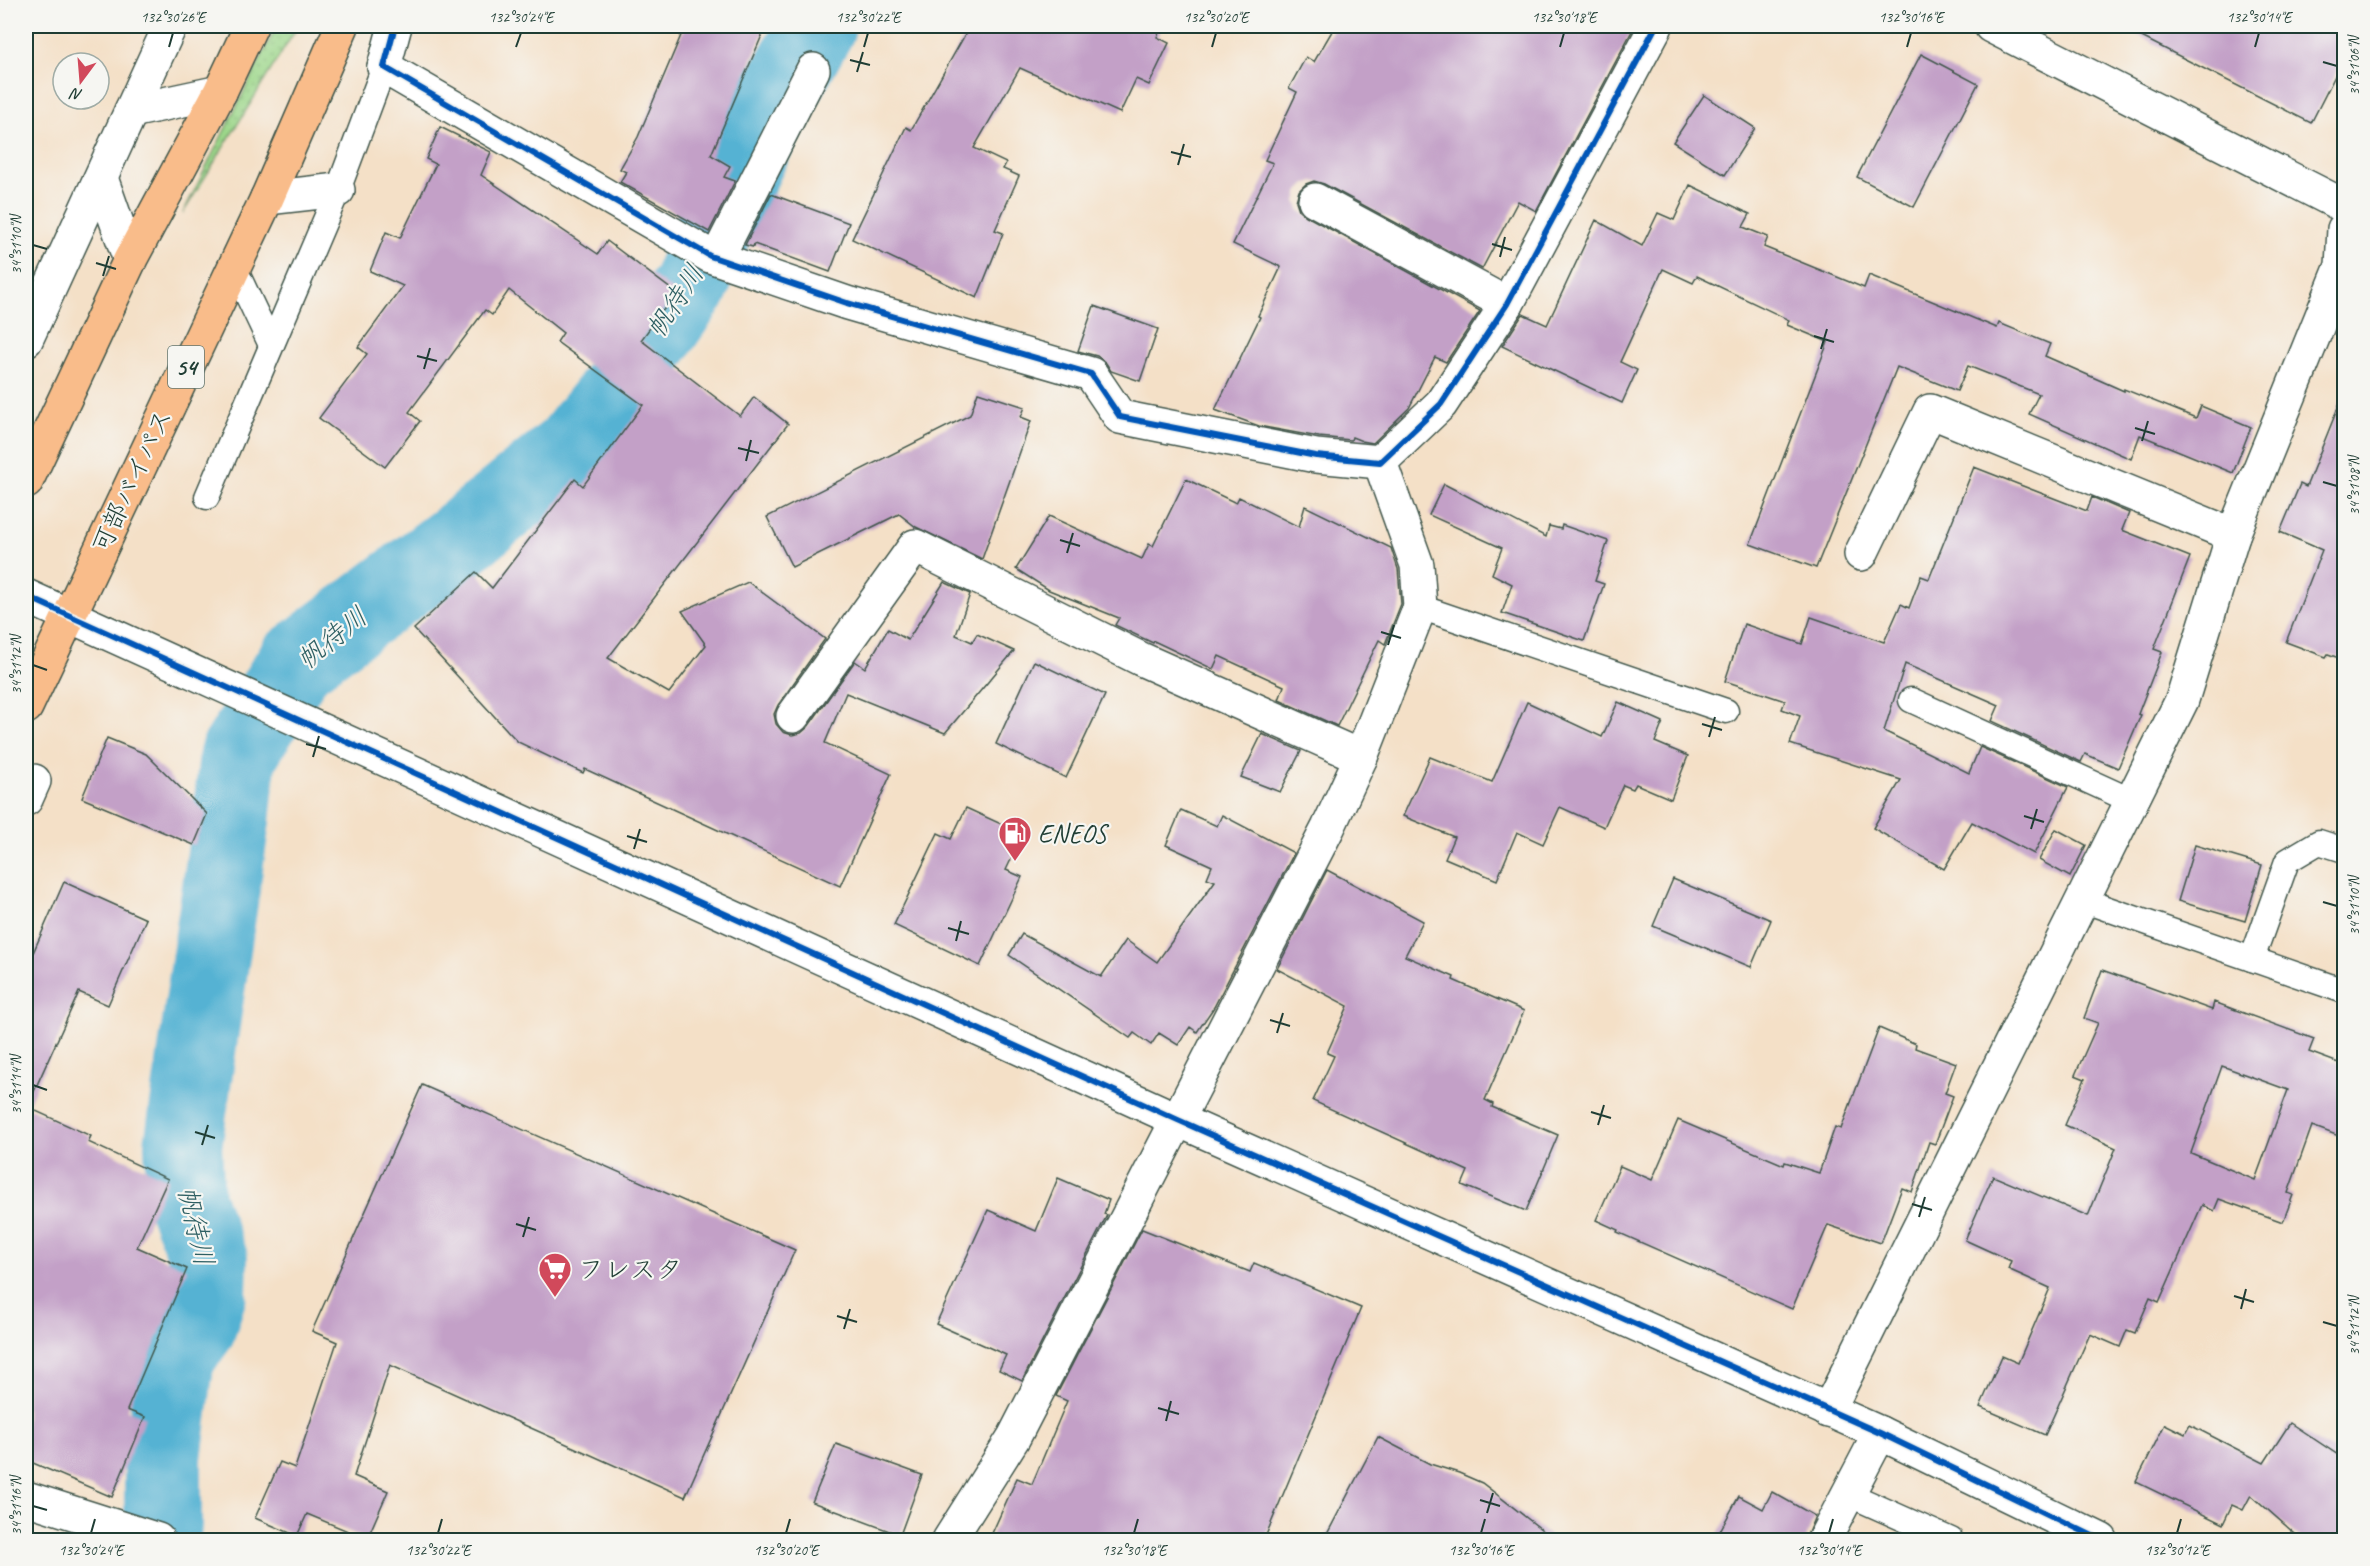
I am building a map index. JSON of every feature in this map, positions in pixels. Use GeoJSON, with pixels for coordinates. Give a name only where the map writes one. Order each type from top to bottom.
{"type":"FeatureCollection","features":[{"type":"Feature","properties":{"kind":"highway"},"geometry":{"type":"LineString","coordinates":[[26,482],[130,260],[220,92],[251,26]]}},
{"type":"Feature","properties":{"kind":"highway","name":"可部バイパス"},"geometry":{"type":"LineString","coordinates":[[26,707],[267,198],[342,26]]}},
{"type":"Feature","properties":{"kind":"street"},"geometry":{"type":"LineString","coordinates":[[26,340],[170,26]]}},
{"type":"Feature","properties":{"kind":"street"},"geometry":{"type":"LineString","coordinates":[[395,26],[384,67],[717,258],[847,303],[1091,374],[1120,417],[1316,456],[1380,462],[1441,405],[1507,304],[1656,26]]}},
{"type":"Feature","properties":{"kind":"street"},"geometry":{"type":"LineString","coordinates":[[1991,26],[2344,206]]}},
{"type":"Feature","properties":{"kind":"street"},"geometry":{"type":"LineString","coordinates":[[717,258],[813,70]]}},
{"type":"Feature","properties":{"kind":"street"},"geometry":{"type":"LineString","coordinates":[[131,111],[220,92]]}},
{"type":"Feature","properties":{"kind":"street"},"geometry":{"type":"LineString","coordinates":[[101,178],[130,260]]}},
{"type":"Feature","properties":{"kind":"street"},"geometry":{"type":"LineString","coordinates":[[267,198],[338,190]]}},
{"type":"Feature","properties":{"kind":"street"},"geometry":{"type":"LineString","coordinates":[[1315,200],[1507,304]]}},
{"type":"Feature","properties":{"kind":"street"},"geometry":{"type":"LineString","coordinates":[[1828,1412],[2182,700],[2233,535],[2343,267],[2344,229]]}},
{"type":"Feature","properties":{"kind":"street"},"geometry":{"type":"LineString","coordinates":[[1861,554],[1930,411],[2233,535]]}},
{"type":"Feature","properties":{"kind":"street"},"geometry":{"type":"LineString","coordinates":[[949,1540],[1014,1437],[1328,828],[1361,757],[1420,607],[1417,565],[1380,462]]}},
{"type":"Feature","properties":{"kind":"street"},"geometry":{"type":"LineString","coordinates":[[793,716],[915,546],[1141,659],[1361,757]]}},
{"type":"Feature","properties":{"kind":"street"},"geometry":{"type":"LineString","coordinates":[[26,596],[1178,1120],[1828,1412],[1880,1433],[2101,1540]]}},
{"type":"Feature","properties":{"kind":"street"},"geometry":{"type":"LineString","coordinates":[[1824,1540],[1880,1433]]}},
{"type":"Feature","properties":{"kind":"street"},"geometry":{"type":"LineString","coordinates":[[26,1498],[158,1540]]}},
{"type":"Feature","properties":{"kind":"lane"},"geometry":{"type":"LineString","coordinates":[[207,497],[338,190],[384,67]]}},
{"type":"Feature","properties":{"kind":"lane"},"geometry":{"type":"LineString","coordinates":[[234,267],[271,345]]}},
{"type":"Feature","properties":{"kind":"lane"},"geometry":{"type":"LineString","coordinates":[[1420,607],[1726,711]]}},
{"type":"Feature","properties":{"kind":"lane"},"geometry":{"type":"LineString","coordinates":[[1911,700],[2132,801]]}},
{"type":"Feature","properties":{"kind":"lane"},"geometry":{"type":"LineString","coordinates":[[2252,959],[2288,861],[2319,842],[2344,850]]}},
{"type":"Feature","properties":{"kind":"lane"},"geometry":{"type":"LineString","coordinates":[[2082,900],[2344,991]]}},
{"type":"Feature","properties":{"kind":"lane"},"geometry":{"type":"LineString","coordinates":[[1848,1494],[1951,1540]]}},
{"type":"Feature","properties":{"kind":"green space"},"geometry":{"type":"Polygon","coordinates":[[[277,26],[298,26],[183,213],[277,26]]]}},
{"type":"Feature","properties":{"kind":"building"},"geometry":{"type":"Polygon","coordinates":[[[685,26],[766,26],[711,155],[730,166],[724,177],[735,181],[709,232],[620,182],[626,172],[620,169],[638,137],[685,26]]]}},
{"type":"Feature","properties":{"kind":"building"},"geometry":{"type":"Polygon","coordinates":[[[970,26],[1162,26],[1157,37],[1169,43],[1149,85],[1136,79],[1120,113],[1020,68],[974,148],[1006,163],[1003,169],[1019,176],[995,230],[1003,233],[977,298],[852,239],[906,127],[911,130],[970,26]]]}},
{"type":"Feature","properties":{"kind":"building"},"geometry":{"type":"Polygon","coordinates":[[[1335,26],[1625,26],[1633,29],[1536,211],[1518,201],[1482,269],[1324,184],[1314,181],[1306,184],[1299,191],[1296,201],[1299,210],[1306,216],[1480,311],[1446,362],[1435,357],[1409,408],[1373,443],[1352,437],[1351,440],[1319,437],[1259,426],[1215,410],[1260,317],[1258,316],[1281,267],[1233,244],[1273,163],[1265,160],[1297,92],[1289,88],[1306,57],[1314,62],[1335,26]]]}},
{"type":"Feature","properties":{"kind":"building"},"geometry":{"type":"Polygon","coordinates":[[[2120,26],[2344,26],[2344,58],[2311,123],[2120,26]]]}},
{"type":"Feature","properties":{"kind":"building"},"geometry":{"type":"Polygon","coordinates":[[[1921,54],[1978,84],[1914,207],[1857,177],[1921,54]]]}},
{"type":"Feature","properties":{"kind":"building"},"geometry":{"type":"Polygon","coordinates":[[[1704,95],[1755,128],[1725,175],[1673,142],[1704,95]]]}},
{"type":"Feature","properties":{"kind":"building"},"geometry":{"type":"Polygon","coordinates":[[[440,127],[491,152],[481,175],[598,254],[607,241],[676,293],[641,340],[740,416],[754,397],[788,424],[608,658],[669,693],[706,645],[682,611],[748,582],[825,639],[774,714],[776,724],[783,732],[792,735],[801,733],[808,727],[855,661],[865,668],[888,629],[908,640],[944,582],[970,594],[956,635],[972,642],[977,634],[1014,651],[945,733],[846,693],[825,743],[891,774],[840,886],[585,769],[583,773],[518,742],[414,629],[476,572],[492,588],[575,479],[583,486],[643,405],[557,342],[563,333],[509,290],[492,315],[485,310],[409,412],[420,421],[385,467],[319,418],[367,354],[358,347],[403,286],[370,271],[386,232],[400,238],[436,164],[426,159],[440,127]]]}},
{"type":"Feature","properties":{"kind":"building"},"geometry":{"type":"Polygon","coordinates":[[[1690,185],[1750,214],[1743,227],[1768,237],[1764,247],[1864,288],[1869,275],[1997,328],[1999,323],[2050,344],[2045,356],[2124,391],[2124,389],[2196,418],[2201,406],[2251,427],[2233,473],[2140,435],[2131,459],[2029,414],[2039,394],[1968,366],[1957,391],[1897,367],[1816,568],[1750,544],[1828,342],[1787,325],[1789,320],[1697,276],[1693,283],[1663,269],[1620,362],[1637,370],[1622,403],[1502,346],[1523,314],[1547,325],[1596,220],[1642,246],[1658,213],[1674,220],[1690,185]]]}},
{"type":"Feature","properties":{"kind":"building"},"geometry":{"type":"Polygon","coordinates":[[[771,194],[849,223],[830,272],[754,244],[753,247],[745,245],[771,194]]]}},
{"type":"Feature","properties":{"kind":"building"},"geometry":{"type":"Polygon","coordinates":[[[1094,306],[1158,329],[1140,381],[1111,371],[1106,363],[1097,356],[1078,351],[1094,306]]]}},
{"type":"Feature","properties":{"kind":"building"},"geometry":{"type":"Polygon","coordinates":[[[978,392],[1025,407],[1021,417],[1031,421],[982,559],[916,527],[899,514],[792,567],[767,517],[970,415],[978,392]]]}},
{"type":"Feature","properties":{"kind":"building"},"geometry":{"type":"Polygon","coordinates":[[[2343,395],[2344,660],[2328,654],[2326,657],[2286,642],[2322,550],[2280,532],[2300,484],[2306,487],[2343,395]]]}},
{"type":"Feature","properties":{"kind":"building"},"geometry":{"type":"Polygon","coordinates":[[[1974,467],[2087,511],[2092,497],[2129,513],[2122,530],[2190,557],[2154,649],[2162,652],[2138,714],[2141,715],[2118,768],[2085,754],[2081,762],[1992,721],[1999,705],[1905,664],[1884,731],[1969,773],[1980,747],[2068,787],[2034,854],[1972,822],[1944,869],[1873,828],[1901,780],[1790,744],[1800,716],[1782,709],[1785,701],[1725,681],[1744,624],[1802,644],[1811,617],[1884,642],[1901,604],[1909,608],[1921,576],[1929,579],[1974,467]]]}},
{"type":"Feature","properties":{"kind":"building"},"geometry":{"type":"Polygon","coordinates":[[[1186,479],[1236,503],[1239,497],[1299,527],[1305,506],[1391,548],[1398,569],[1401,604],[1385,644],[1379,640],[1337,726],[1279,700],[1284,686],[1219,656],[1213,669],[1154,641],[1153,643],[1115,625],[1119,618],[1049,590],[1016,569],[1049,516],[1142,559],[1149,544],[1153,546],[1186,479]]]}},
{"type":"Feature","properties":{"kind":"building"},"geometry":{"type":"Polygon","coordinates":[[[1444,484],[1546,537],[1549,526],[1561,529],[1562,525],[1608,541],[1595,581],[1604,584],[1584,641],[1502,613],[1512,584],[1492,574],[1502,548],[1429,515],[1444,484]]]}},
{"type":"Feature","properties":{"kind":"building"},"geometry":{"type":"Polygon","coordinates":[[[1034,661],[1105,695],[1066,778],[996,744],[1034,661]]]}},
{"type":"Feature","properties":{"kind":"building"},"geometry":{"type":"Polygon","coordinates":[[[1527,702],[1602,737],[1618,702],[1663,722],[1655,742],[1688,756],[1671,799],[1636,784],[1633,789],[1623,785],[1604,827],[1560,807],[1543,844],[1517,832],[1497,880],[1445,858],[1454,837],[1403,816],[1430,757],[1492,782],[1527,702]]]}},
{"type":"Feature","properties":{"kind":"building"},"geometry":{"type":"Polygon","coordinates":[[[1262,734],[1301,751],[1280,792],[1241,777],[1262,734]]]}},
{"type":"Feature","properties":{"kind":"building"},"geometry":{"type":"Polygon","coordinates":[[[107,738],[146,754],[207,814],[194,845],[82,798],[107,738]]]}},
{"type":"Feature","properties":{"kind":"building"},"geometry":{"type":"Polygon","coordinates":[[[966,808],[1023,834],[1006,870],[1022,877],[980,966],[894,925],[938,833],[951,839],[966,808]]]}},
{"type":"Feature","properties":{"kind":"building"},"geometry":{"type":"Polygon","coordinates":[[[1181,810],[1217,826],[1222,815],[1294,853],[1214,1007],[1197,1032],[1190,1027],[1178,1045],[1159,1033],[1151,1045],[1134,1033],[1130,1038],[1009,955],[1022,934],[1101,977],[1126,940],[1157,962],[1215,881],[1207,878],[1212,866],[1166,845],[1181,810]]]}},
{"type":"Feature","properties":{"kind":"building"},"geometry":{"type":"Polygon","coordinates":[[[2056,829],[2086,845],[2070,877],[2039,860],[2056,829]]]}},
{"type":"Feature","properties":{"kind":"building"},"geometry":{"type":"Polygon","coordinates":[[[2195,845],[2262,865],[2245,921],[2178,901],[2195,845]]]}},
{"type":"Feature","properties":{"kind":"building"},"geometry":{"type":"Polygon","coordinates":[[[1327,870],[1423,921],[1405,956],[1524,1011],[1485,1100],[1493,1104],[1492,1107],[1558,1135],[1526,1211],[1462,1185],[1468,1171],[1313,1101],[1334,1056],[1327,1053],[1348,1006],[1277,969],[1327,870]]]}},
{"type":"Feature","properties":{"kind":"building"},"geometry":{"type":"Polygon","coordinates":[[[1673,879],[1771,920],[1751,967],[1653,926],[1673,879]]]}},
{"type":"Feature","properties":{"kind":"building"},"geometry":{"type":"Polygon","coordinates":[[[64,882],[146,919],[108,1005],[79,992],[27,1107],[91,1136],[88,1142],[168,1179],[137,1247],[187,1269],[127,1410],[145,1417],[112,1497],[26,1460],[26,969],[64,882]]]}},
{"type":"Feature","properties":{"kind":"building"},"geometry":{"type":"Polygon","coordinates":[[[2102,970],[2212,1010],[2214,1002],[2314,1039],[2309,1052],[2344,1065],[2344,1138],[2312,1126],[2288,1193],[2293,1195],[2283,1222],[2219,1199],[2214,1211],[2202,1205],[2159,1302],[2150,1298],[2135,1333],[2127,1330],[2120,1347],[2090,1334],[2045,1435],[1980,1407],[2002,1356],[2018,1363],[2050,1288],[2008,1269],[2011,1261],[1965,1240],[1993,1176],[2088,1216],[2116,1148],[2065,1125],[2085,1079],[2075,1075],[2098,1023],[2084,1018],[2102,970]],[[2222,1066],[2191,1153],[2255,1180],[2288,1090],[2222,1066]]]}},
{"type":"Feature","properties":{"kind":"building"},"geometry":{"type":"Polygon","coordinates":[[[1879,1028],[1916,1044],[1915,1048],[1956,1063],[1945,1093],[1953,1096],[1935,1144],[1929,1142],[1912,1192],[1902,1188],[1881,1243],[1828,1225],[1792,1309],[1617,1232],[1618,1230],[1596,1220],[1620,1166],[1652,1180],[1678,1120],[1784,1165],[1785,1162],[1819,1173],[1835,1127],[1841,1129],[1879,1028]]]}},
{"type":"Feature","properties":{"kind":"building"},"geometry":{"type":"Polygon","coordinates":[[[422,1085],[795,1250],[685,1497],[390,1365],[354,1476],[388,1491],[367,1539],[307,1514],[297,1536],[255,1518],[280,1462],[295,1468],[337,1342],[312,1331],[422,1085]]]}},
{"type":"Feature","properties":{"kind":"building"},"geometry":{"type":"Polygon","coordinates":[[[1058,1178],[1109,1200],[1104,1214],[1107,1215],[1022,1381],[999,1370],[1006,1355],[936,1324],[988,1210],[1036,1231],[1058,1178]]]}},
{"type":"Feature","properties":{"kind":"building"},"geometry":{"type":"Polygon","coordinates":[[[1142,1229],[1250,1272],[1254,1263],[1361,1308],[1264,1540],[989,1540],[1017,1478],[1032,1484],[1067,1401],[1056,1396],[1142,1229]]]}},
{"type":"Feature","properties":{"kind":"building"},"geometry":{"type":"Polygon","coordinates":[[[2290,1423],[2344,1459],[2344,1540],[2302,1540],[2251,1495],[2243,1510],[2232,1505],[2223,1524],[2136,1482],[2165,1424],[2185,1434],[2190,1425],[2264,1463],[2290,1423]]]}},
{"type":"Feature","properties":{"kind":"building"},"geometry":{"type":"Polygon","coordinates":[[[1378,1437],[1430,1464],[1482,1483],[1555,1540],[1324,1540],[1378,1437]]]}},
{"type":"Feature","properties":{"kind":"building"},"geometry":{"type":"Polygon","coordinates":[[[836,1444],[922,1475],[900,1535],[812,1502],[836,1444]]]}},
{"type":"Feature","properties":{"kind":"building"},"geometry":{"type":"Polygon","coordinates":[[[1772,1492],[1815,1516],[1805,1540],[1715,1540],[1739,1496],[1763,1509],[1772,1492]]]}},
{"type":"Feature","properties":{"kind":"waterway","name":"帆待川"},"geometry":{"type":"LineString","coordinates":[[163,1526],[163,1457],[176,1357],[197,1328],[208,1293],[209,1259],[186,1202],[183,1146],[231,820],[238,755],[296,662],[459,540],[571,449],[622,384],[690,286],[711,235],[766,118],[817,26]]}},
{"type":"Feature","properties":{"kind":"cycle path"},"geometry":{"type":"LineString","coordinates":[[395,26],[384,67],[710,256],[847,303],[1091,374],[1120,417],[1316,456],[1380,462],[1441,404],[1507,304],[1656,26]]}},
{"type":"Feature","properties":{"kind":"cycle path"},"geometry":{"type":"LineString","coordinates":[[26,596],[1178,1120],[1880,1433],[2101,1540]]}},
{"type":"Feature","properties":{"kind":"place","name":"ENEOS"},"geometry":{"type":"Point","coordinates":[1015,862]}},
{"type":"Feature","properties":{"kind":"place","name":"フレスタ"},"geometry":{"type":"Point","coordinates":[555,1298]}}]}
